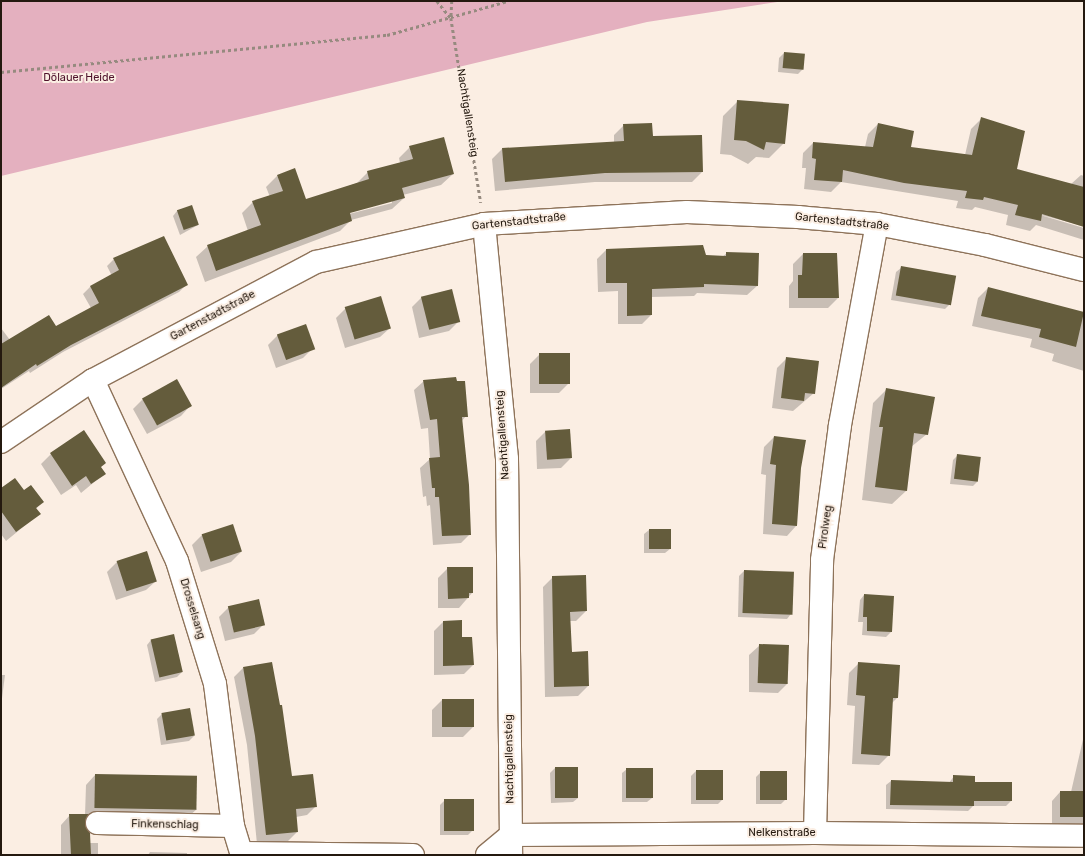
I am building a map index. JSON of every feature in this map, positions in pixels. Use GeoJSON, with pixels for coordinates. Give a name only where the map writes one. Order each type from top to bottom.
{"type":"FeatureCollection","features":[{"type":"Feature","properties":{"kind":"street","name":"Gartenstadtstraße"},"geometry":{"type":"LineString","coordinates":[[1,442],[93,380],[316,262],[484,224],[687,212],[783,216],[877,224],[985,246],[1084,270]]}},
{"type":"Feature","properties":{"kind":"street","name":"Nachtigallensteig"},"geometry":{"type":"LineString","coordinates":[[484,224],[507,459],[511,845]]}},
{"type":"Feature","properties":{"kind":"street","name":"Pirolweg"},"geometry":{"type":"LineString","coordinates":[[815,833],[822,560],[840,424],[877,224]]}},
{"type":"Feature","properties":{"kind":"street","name":"Drosselsang"},"geometry":{"type":"LineString","coordinates":[[93,380],[177,561],[215,684],[233,826],[242,854]]}},
{"type":"Feature","properties":{"kind":"street","name":"Finkenschlag"},"geometry":{"type":"LineString","coordinates":[[97,823],[233,826]]}},
{"type":"Feature","properties":{"kind":"street","name":"Nelkenstraße"},"geometry":{"type":"LineString","coordinates":[[511,845],[815,833],[1084,836]]}},
{"type":"Feature","properties":{"kind":"street"},"geometry":{"type":"LineString","coordinates":[[487,855],[511,845]]}},
{"type":"Feature","properties":{"kind":"street"},"geometry":{"type":"LineString","coordinates":[[242,854],[413,855]]}},
{"type":"Feature","properties":{"kind":"path"},"geometry":{"type":"LineString","coordinates":[[437,1],[451,18]]}},
{"type":"Feature","properties":{"kind":"path","name":"Nachtigallensteig"},"geometry":{"type":"LineString","coordinates":[[452,1],[451,18],[484,224]]}},
{"type":"Feature","properties":{"kind":"path"},"geometry":{"type":"LineString","coordinates":[[1,72],[386,35],[508,1]]}},
{"type":"Feature","properties":{"kind":"green space","name":"Dölauer Heide"},"geometry":{"type":"Polygon","coordinates":[[[1,1],[784,1],[647,22],[1,176],[1,1]]]}},
{"type":"Feature","properties":{"kind":"building"},"geometry":{"type":"Polygon","coordinates":[[[784,52],[805,54],[804,70],[783,68],[784,52]]]}},
{"type":"Feature","properties":{"kind":"building"},"geometry":{"type":"Polygon","coordinates":[[[737,100],[789,104],[785,144],[766,142],[764,150],[746,141],[734,140],[737,100]]]}},
{"type":"Feature","properties":{"kind":"building"},"geometry":{"type":"Polygon","coordinates":[[[981,117],[1025,131],[1017,169],[1084,187],[1084,227],[1042,214],[1041,221],[1015,215],[1018,205],[984,197],[983,200],[965,198],[967,191],[904,183],[843,170],[842,182],[814,180],[816,159],[812,158],[813,142],[873,147],[878,123],[914,131],[911,147],[972,155],[981,117]]]}},
{"type":"Feature","properties":{"kind":"building"},"geometry":{"type":"Polygon","coordinates":[[[652,123],[653,136],[702,135],[703,172],[605,173],[505,182],[502,148],[624,141],[623,124],[652,123]]]}},
{"type":"Feature","properties":{"kind":"building"},"geometry":{"type":"Polygon","coordinates":[[[444,137],[454,174],[402,188],[405,198],[350,213],[352,221],[216,271],[207,245],[261,225],[252,201],[283,191],[277,175],[295,168],[306,199],[369,179],[367,171],[413,159],[409,146],[444,137]]]}},
{"type":"Feature","properties":{"kind":"building"},"geometry":{"type":"Polygon","coordinates":[[[192,205],[199,225],[184,230],[177,210],[192,205]]]}},
{"type":"Feature","properties":{"kind":"building"},"geometry":{"type":"Polygon","coordinates":[[[164,236],[188,285],[71,345],[37,366],[36,364],[1,388],[1,344],[49,315],[56,326],[99,303],[90,286],[119,270],[113,258],[164,236]]]}},
{"type":"Feature","properties":{"kind":"building"},"geometry":{"type":"Polygon","coordinates":[[[703,245],[706,255],[726,256],[726,252],[759,253],[758,286],[704,284],[704,287],[652,289],[652,315],[627,316],[627,283],[606,283],[606,249],[703,245]]]}},
{"type":"Feature","properties":{"kind":"building"},"geometry":{"type":"Polygon","coordinates":[[[803,253],[837,253],[839,298],[798,298],[798,275],[802,275],[803,253]]]}},
{"type":"Feature","properties":{"kind":"building"},"geometry":{"type":"Polygon","coordinates":[[[901,266],[956,276],[951,305],[896,296],[901,266]]]}},
{"type":"Feature","properties":{"kind":"building"},"geometry":{"type":"Polygon","coordinates":[[[988,287],[1084,312],[1076,347],[1039,337],[1041,329],[981,316],[988,287]]]}},
{"type":"Feature","properties":{"kind":"building"},"geometry":{"type":"Polygon","coordinates":[[[452,289],[460,322],[429,330],[421,297],[452,289]]]}},
{"type":"Feature","properties":{"kind":"building"},"geometry":{"type":"Polygon","coordinates":[[[381,296],[391,329],[355,340],[345,307],[381,296]]]}},
{"type":"Feature","properties":{"kind":"building"},"geometry":{"type":"Polygon","coordinates":[[[306,324],[315,349],[286,360],[277,335],[306,324]]]}},
{"type":"Feature","properties":{"kind":"building"},"geometry":{"type":"Polygon","coordinates":[[[539,353],[570,353],[570,384],[539,384],[539,353]]]}},
{"type":"Feature","properties":{"kind":"building"},"geometry":{"type":"Polygon","coordinates":[[[786,357],[819,361],[815,394],[805,393],[804,401],[781,398],[786,357]]]}},
{"type":"Feature","properties":{"kind":"building"},"geometry":{"type":"Polygon","coordinates":[[[456,377],[457,381],[465,381],[468,417],[462,417],[469,485],[471,535],[442,536],[439,497],[435,497],[435,488],[432,488],[429,458],[440,457],[437,419],[430,420],[423,380],[456,377]]]}},
{"type":"Feature","properties":{"kind":"building"},"geometry":{"type":"Polygon","coordinates":[[[177,379],[192,406],[157,426],[142,398],[177,379]]]}},
{"type":"Feature","properties":{"kind":"building"},"geometry":{"type":"Polygon","coordinates":[[[886,388],[935,397],[928,435],[914,433],[907,491],[875,487],[883,427],[879,427],[886,388]]]}},
{"type":"Feature","properties":{"kind":"building"},"geometry":{"type":"Polygon","coordinates":[[[570,429],[572,458],[547,460],[545,431],[570,429]]]}},
{"type":"Feature","properties":{"kind":"building"},"geometry":{"type":"Polygon","coordinates":[[[84,430],[106,463],[101,467],[106,474],[91,484],[86,476],[72,486],[50,453],[84,430]]]}},
{"type":"Feature","properties":{"kind":"building"},"geometry":{"type":"Polygon","coordinates":[[[774,436],[806,440],[801,468],[797,526],[772,524],[776,465],[770,464],[774,436]]]}},
{"type":"Feature","properties":{"kind":"building"},"geometry":{"type":"Polygon","coordinates":[[[957,454],[981,457],[978,482],[954,479],[957,454]]]}},
{"type":"Feature","properties":{"kind":"building"},"geometry":{"type":"Polygon","coordinates":[[[15,478],[24,490],[31,485],[44,502],[36,508],[41,514],[16,532],[1,511],[1,488],[15,478]]]}},
{"type":"Feature","properties":{"kind":"building"},"geometry":{"type":"Polygon","coordinates":[[[233,524],[242,552],[211,562],[202,534],[233,524]]]}},
{"type":"Feature","properties":{"kind":"building"},"geometry":{"type":"Polygon","coordinates":[[[649,529],[671,529],[671,549],[649,549],[649,529]]]}},
{"type":"Feature","properties":{"kind":"building"},"geometry":{"type":"Polygon","coordinates":[[[147,551],[157,581],[126,591],[117,561],[147,551]]]}},
{"type":"Feature","properties":{"kind":"building"},"geometry":{"type":"Polygon","coordinates":[[[447,567],[473,567],[473,593],[469,593],[469,598],[448,599],[447,567]]]}},
{"type":"Feature","properties":{"kind":"building"},"geometry":{"type":"Polygon","coordinates":[[[744,570],[794,572],[792,615],[742,613],[744,570]]]}},
{"type":"Feature","properties":{"kind":"building"},"geometry":{"type":"Polygon","coordinates":[[[586,575],[587,611],[570,612],[572,652],[588,651],[589,686],[554,687],[552,576],[586,575]]]}},
{"type":"Feature","properties":{"kind":"building"},"geometry":{"type":"Polygon","coordinates":[[[864,594],[894,596],[892,632],[867,631],[867,617],[863,617],[864,594]]]}},
{"type":"Feature","properties":{"kind":"building"},"geometry":{"type":"Polygon","coordinates":[[[259,599],[265,625],[234,633],[228,606],[259,599]]]}},
{"type":"Feature","properties":{"kind":"building"},"geometry":{"type":"Polygon","coordinates":[[[462,620],[462,637],[472,637],[474,665],[443,666],[443,621],[462,620]]]}},
{"type":"Feature","properties":{"kind":"building"},"geometry":{"type":"Polygon","coordinates":[[[174,634],[183,672],[159,677],[151,639],[174,634]]]}},
{"type":"Feature","properties":{"kind":"building"},"geometry":{"type":"Polygon","coordinates":[[[759,644],[789,645],[788,684],[758,683],[759,644]]]}},
{"type":"Feature","properties":{"kind":"building"},"geometry":{"type":"Polygon","coordinates":[[[272,662],[280,705],[282,705],[292,776],[313,774],[317,807],[296,809],[298,832],[266,835],[255,736],[243,667],[272,662]]]}},
{"type":"Feature","properties":{"kind":"building"},"geometry":{"type":"Polygon","coordinates":[[[858,662],[900,665],[898,698],[893,698],[890,756],[861,754],[865,696],[856,695],[858,662]]]}},
{"type":"Feature","properties":{"kind":"building"},"geometry":{"type":"Polygon","coordinates":[[[442,699],[474,699],[474,727],[442,727],[442,699]]]}},
{"type":"Feature","properties":{"kind":"building"},"geometry":{"type":"Polygon","coordinates":[[[190,708],[195,736],[166,741],[161,713],[190,708]]]}},
{"type":"Feature","properties":{"kind":"building"},"geometry":{"type":"Polygon","coordinates":[[[555,767],[578,767],[578,798],[555,798],[555,767]]]}},
{"type":"Feature","properties":{"kind":"building"},"geometry":{"type":"Polygon","coordinates":[[[626,768],[653,768],[653,798],[626,798],[626,768]]]}},
{"type":"Feature","properties":{"kind":"building"},"geometry":{"type":"Polygon","coordinates":[[[696,770],[723,770],[723,800],[696,800],[696,770]]]}},
{"type":"Feature","properties":{"kind":"building"},"geometry":{"type":"Polygon","coordinates":[[[760,771],[787,771],[787,800],[760,800],[760,771]]]}},
{"type":"Feature","properties":{"kind":"building"},"geometry":{"type":"Polygon","coordinates":[[[95,774],[197,776],[196,810],[94,808],[95,774]]]}},
{"type":"Feature","properties":{"kind":"building"},"geometry":{"type":"Polygon","coordinates":[[[953,775],[975,776],[975,782],[1012,782],[1012,801],[974,801],[974,806],[890,805],[891,780],[953,782],[953,775]]]}},
{"type":"Feature","properties":{"kind":"building"},"geometry":{"type":"Polygon","coordinates":[[[1060,791],[1084,791],[1084,817],[1060,817],[1060,791]]]}},
{"type":"Feature","properties":{"kind":"building"},"geometry":{"type":"Polygon","coordinates":[[[444,799],[474,799],[474,831],[444,831],[444,799]]]}},
{"type":"Feature","properties":{"kind":"building"},"geometry":{"type":"Polygon","coordinates":[[[69,814],[89,814],[85,823],[90,833],[91,855],[71,855],[69,814]]]}}]}
